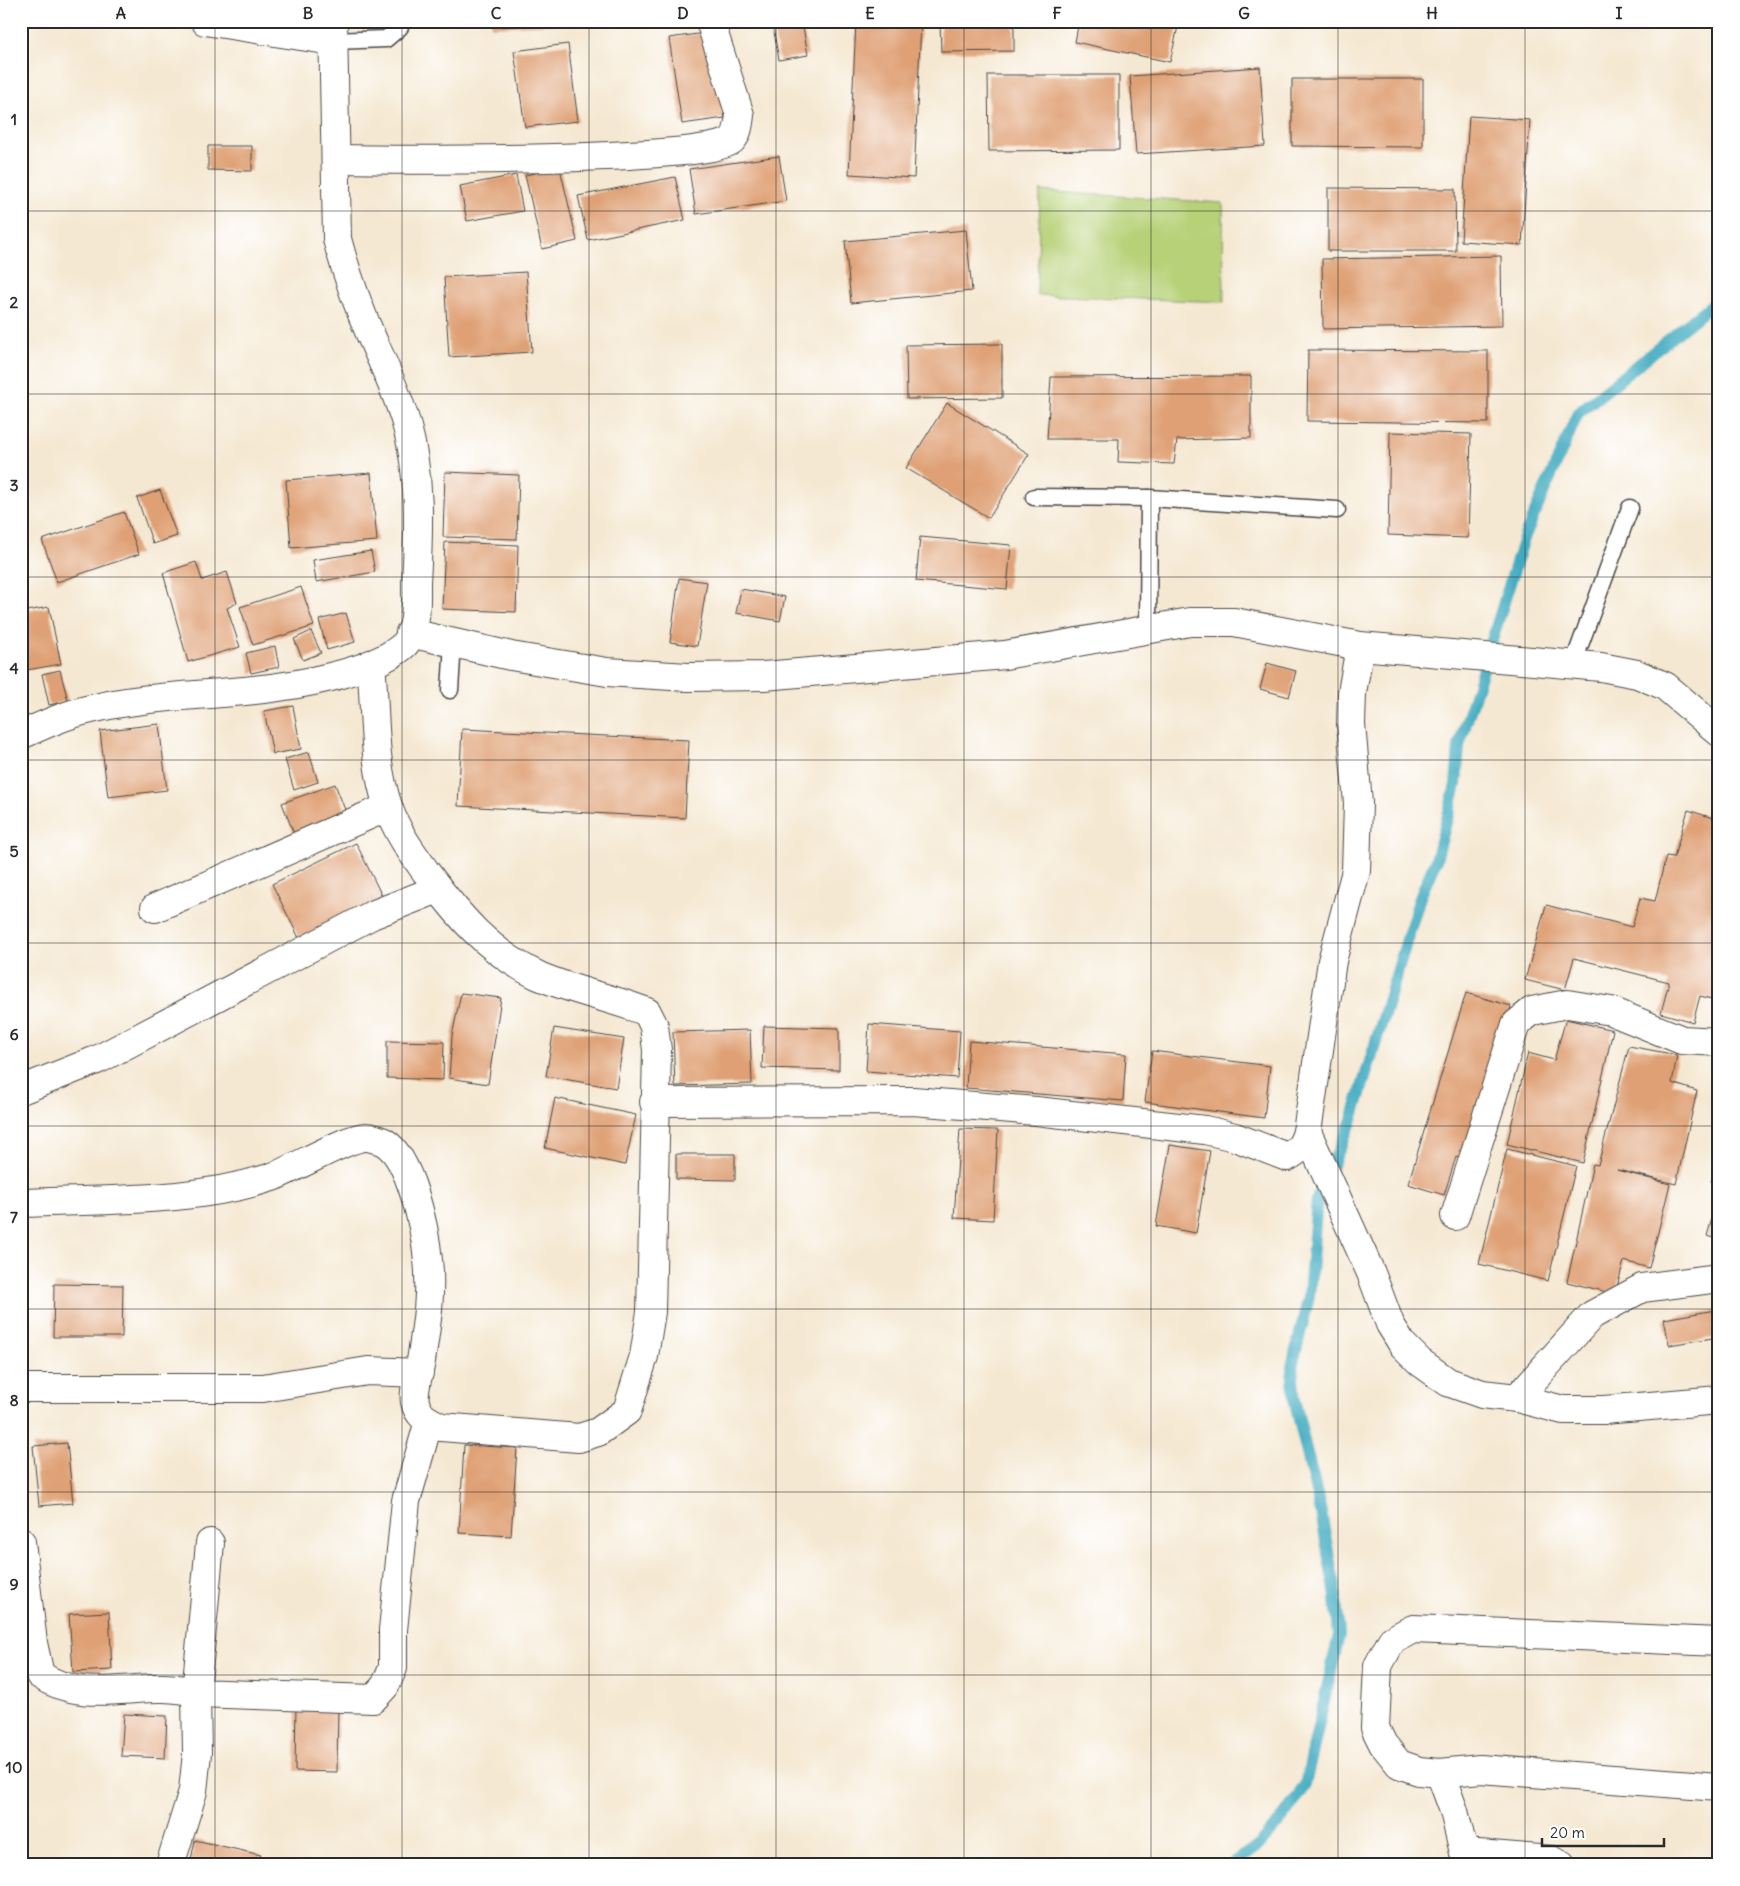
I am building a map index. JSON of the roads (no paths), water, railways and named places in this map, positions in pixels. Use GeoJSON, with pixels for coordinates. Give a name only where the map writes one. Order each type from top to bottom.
{"type":"FeatureCollection","features":[{"type":"Feature","properties":{"kind":"street"},"geometry":{"type":"LineString","coordinates":[[21,735],[90,709],[297,684],[371,664],[405,644],[410,633],[414,616],[418,555],[418,491],[413,453],[397,394],[362,312],[339,246],[335,216],[336,159],[333,31],[205,21]]}},
{"type":"Feature","properties":{"kind":"street"},"geometry":{"type":"LineString","coordinates":[[336,159],[479,161],[718,147],[732,140],[738,129],[740,115],[710,21]]}},
{"type":"Feature","properties":{"kind":"street"},"geometry":{"type":"LineString","coordinates":[[410,633],[511,656],[607,672],[688,678],[764,676],[1004,656],[1148,628],[1190,622],[1234,622],[1360,646],[1573,664],[1637,674],[1666,686],[1719,732]]}},
{"type":"Feature","properties":{"kind":"street"},"geometry":{"type":"LineString","coordinates":[[654,1102],[913,1101],[1009,1108],[1151,1122],[1204,1130],[1235,1137],[1287,1157],[1303,1146],[1307,1132],[1332,961],[1356,871],[1358,803],[1350,724],[1352,693],[1360,646]]}},
{"type":"Feature","properties":{"kind":"street"},"geometry":{"type":"LineString","coordinates":[[21,1203],[178,1195],[230,1189],[299,1167],[334,1148],[366,1137],[384,1143],[399,1158],[415,1194],[425,1229],[430,1273],[425,1336],[415,1402],[423,1418],[441,1427],[579,1438],[598,1432],[627,1410],[644,1356],[651,1312],[654,1102],[657,1050],[654,1026],[647,1012],[574,990],[508,959],[458,915],[403,840],[388,807],[375,747],[371,664]]}},
{"type":"Feature","properties":{"kind":"street"},"geometry":{"type":"LineString","coordinates":[[155,908],[388,807]]}},
{"type":"Feature","properties":{"kind":"street"},"geometry":{"type":"LineString","coordinates":[[21,1090],[99,1060],[372,915],[438,888]]}},
{"type":"Feature","properties":{"kind":"street"},"geometry":{"type":"LineString","coordinates":[[1455,1216],[1516,1024],[1532,1011],[1567,1004],[1611,1011],[1682,1040],[1719,1042]]}},
{"type":"Feature","properties":{"kind":"street"},"geometry":{"type":"LineString","coordinates":[[1307,1132],[1371,1273],[1390,1324],[1403,1345],[1420,1362],[1448,1382],[1482,1394],[1517,1398],[1563,1410],[1604,1410],[1719,1400]]}},
{"type":"Feature","properties":{"kind":"street"},"geometry":{"type":"LineString","coordinates":[[1517,1398],[1592,1315],[1642,1288],[1719,1278]]}},
{"type":"Feature","properties":{"kind":"street"},"geometry":{"type":"LineString","coordinates":[[21,1388],[262,1388],[368,1371],[419,1373]]}},
{"type":"Feature","properties":{"kind":"street"},"geometry":{"type":"LineString","coordinates":[[21,1542],[33,1644],[40,1675],[54,1685],[82,1689],[134,1691],[160,1687],[180,1688],[196,1693],[373,1699],[385,1686],[393,1668],[392,1630],[406,1501],[429,1421]]}},
{"type":"Feature","properties":{"kind":"street"},"geometry":{"type":"LineString","coordinates":[[170,1865],[193,1791],[197,1753],[196,1693],[210,1543]]}},
{"type":"Feature","properties":{"kind":"street"},"geometry":{"type":"LineString","coordinates":[[1719,1642],[1413,1629],[1392,1640],[1378,1666],[1375,1728],[1383,1744],[1400,1764],[1419,1771],[1440,1773],[1480,1769],[1719,1787]]}},
{"type":"Feature","properties":{"kind":"street"},"geometry":{"type":"LineString","coordinates":[[1440,1773],[1454,1811],[1466,1859],[1552,1860],[1561,1865]]}},
{"type":"Feature","properties":{"kind":"lane"},"geometry":{"type":"LineString","coordinates":[[333,31],[386,40],[400,27],[402,21]]}},
{"type":"Feature","properties":{"kind":"lane"},"geometry":{"type":"LineString","coordinates":[[1034,497],[1149,498],[1336,510]]}},
{"type":"Feature","properties":{"kind":"lane"},"geometry":{"type":"LineString","coordinates":[[1148,628],[1149,498]]}},
{"type":"Feature","properties":{"kind":"lane"},"geometry":{"type":"LineString","coordinates":[[1573,664],[1630,508]]}},
{"type":"Feature","properties":{"kind":"lane"},"geometry":{"type":"LineString","coordinates":[[450,690],[453,643]]}},
{"type":"Feature","properties":{"kind":"waterway"},"geometry":{"type":"LineString","coordinates":[[1231,1865],[1259,1845],[1285,1815],[1305,1785],[1339,1635],[1336,1597],[1321,1512],[1295,1403],[1292,1367],[1309,1296],[1317,1199],[1352,1120],[1420,897],[1436,860],[1456,785],[1459,746],[1524,538],[1578,413],[1719,299]]}}]}
